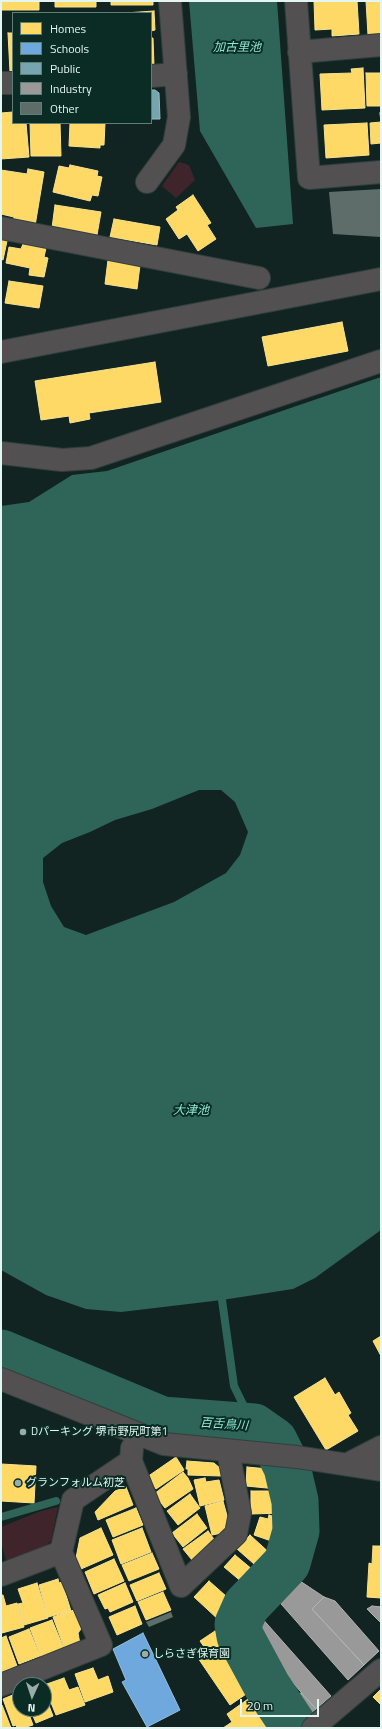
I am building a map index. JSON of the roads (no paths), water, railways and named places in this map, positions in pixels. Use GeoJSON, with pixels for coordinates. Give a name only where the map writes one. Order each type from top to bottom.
{"type":"FeatureCollection","features":[{"type":"Feature","properties":{"kind":"street"},"geometry":{"type":"LineString","coordinates":[[147,182],[174,145],[179,117],[170,1]]}},
{"type":"Feature","properties":{"kind":"street"},"geometry":{"type":"LineString","coordinates":[[296,1],[309,178],[381,172]]}},
{"type":"Feature","properties":{"kind":"street"},"geometry":{"type":"LineString","coordinates":[[300,52],[381,46]]}},
{"type":"Feature","properties":{"kind":"street"},"geometry":{"type":"LineString","coordinates":[[152,76],[176,74]]}},
{"type":"Feature","properties":{"kind":"street"},"geometry":{"type":"LineString","coordinates":[[1,83],[12,83]]}},
{"type":"Feature","properties":{"kind":"street"},"geometry":{"type":"LineString","coordinates":[[1,228],[259,278]]}},
{"type":"Feature","properties":{"kind":"street"},"geometry":{"type":"LineString","coordinates":[[1,352],[381,279]]}},
{"type":"Feature","properties":{"kind":"street"},"geometry":{"type":"LineString","coordinates":[[1,453],[62,460],[91,458],[381,361]]}},
{"type":"Feature","properties":{"kind":"street"},"geometry":{"type":"LineString","coordinates":[[1,1379],[164,1444],[297,1457],[381,1470]]}},
{"type":"Feature","properties":{"kind":"street"},"geometry":{"type":"LineString","coordinates":[[134,1433],[130,1461],[181,1586],[236,1534],[240,1513],[228,1451]]}},
{"type":"Feature","properties":{"kind":"street"},"geometry":{"type":"LineString","coordinates":[[348,1464],[381,1446]]}},
{"type":"Feature","properties":{"kind":"street"},"geometry":{"type":"LineString","coordinates":[[1,1685],[101,1645],[61,1552],[73,1500],[130,1461]]}},
{"type":"Feature","properties":{"kind":"street"},"geometry":{"type":"LineString","coordinates":[[1,1575],[61,1552]]}},
{"type":"Feature","properties":{"kind":"street"},"geometry":{"type":"LineString","coordinates":[[313,1728],[381,1670]]}},
{"type":"Feature","properties":{"kind":"water","name":"加古里池"},"geometry":{"type":"Polygon","coordinates":[[[189,1],[277,1],[293,224],[256,228],[200,131],[189,1]]]}},
{"type":"Feature","properties":{"kind":"water","name":"大津池"},"geometry":{"type":"Polygon","coordinates":[[[381,377],[381,1230],[315,1278],[293,1289],[222,1300],[121,1312],[86,1309],[46,1295],[1,1270],[1,506],[29,502],[72,475],[107,471],[381,377]],[[199,790],[152,809],[115,820],[62,843],[43,858],[43,882],[51,906],[64,927],[86,935],[174,902],[226,873],[240,855],[248,832],[235,802],[221,790],[199,790]]]}},
{"type":"Feature","properties":{"kind":"waterway"},"geometry":{"type":"LineString","coordinates":[[222,1300],[234,1386],[254,1427]]}},
{"type":"Feature","properties":{"kind":"waterway","name":"百舌鳥川"},"geometry":{"type":"LineString","coordinates":[[1,1353],[162,1420],[254,1427],[274,1441],[287,1467],[295,1501],[296,1531],[287,1563],[246,1606],[238,1624],[240,1636],[267,1686],[295,1728]]}},
{"type":"Feature","properties":{"kind":"waterway"},"geometry":{"type":"LineString","coordinates":[[1,1517],[56,1501]]}},
{"type":"Feature","properties":{"kind":"place","name":"Dパーキング 堺市野尻町第1"},"geometry":{"type":"Point","coordinates":[23,1432]}},
{"type":"Feature","properties":{"kind":"place","name":"グランフォルム初芝"},"geometry":{"type":"Point","coordinates":[18,1483]}},
{"type":"Feature","properties":{"kind":"place","name":"しらさぎ保育園"},"geometry":{"type":"Point","coordinates":[145,1654]}}]}
